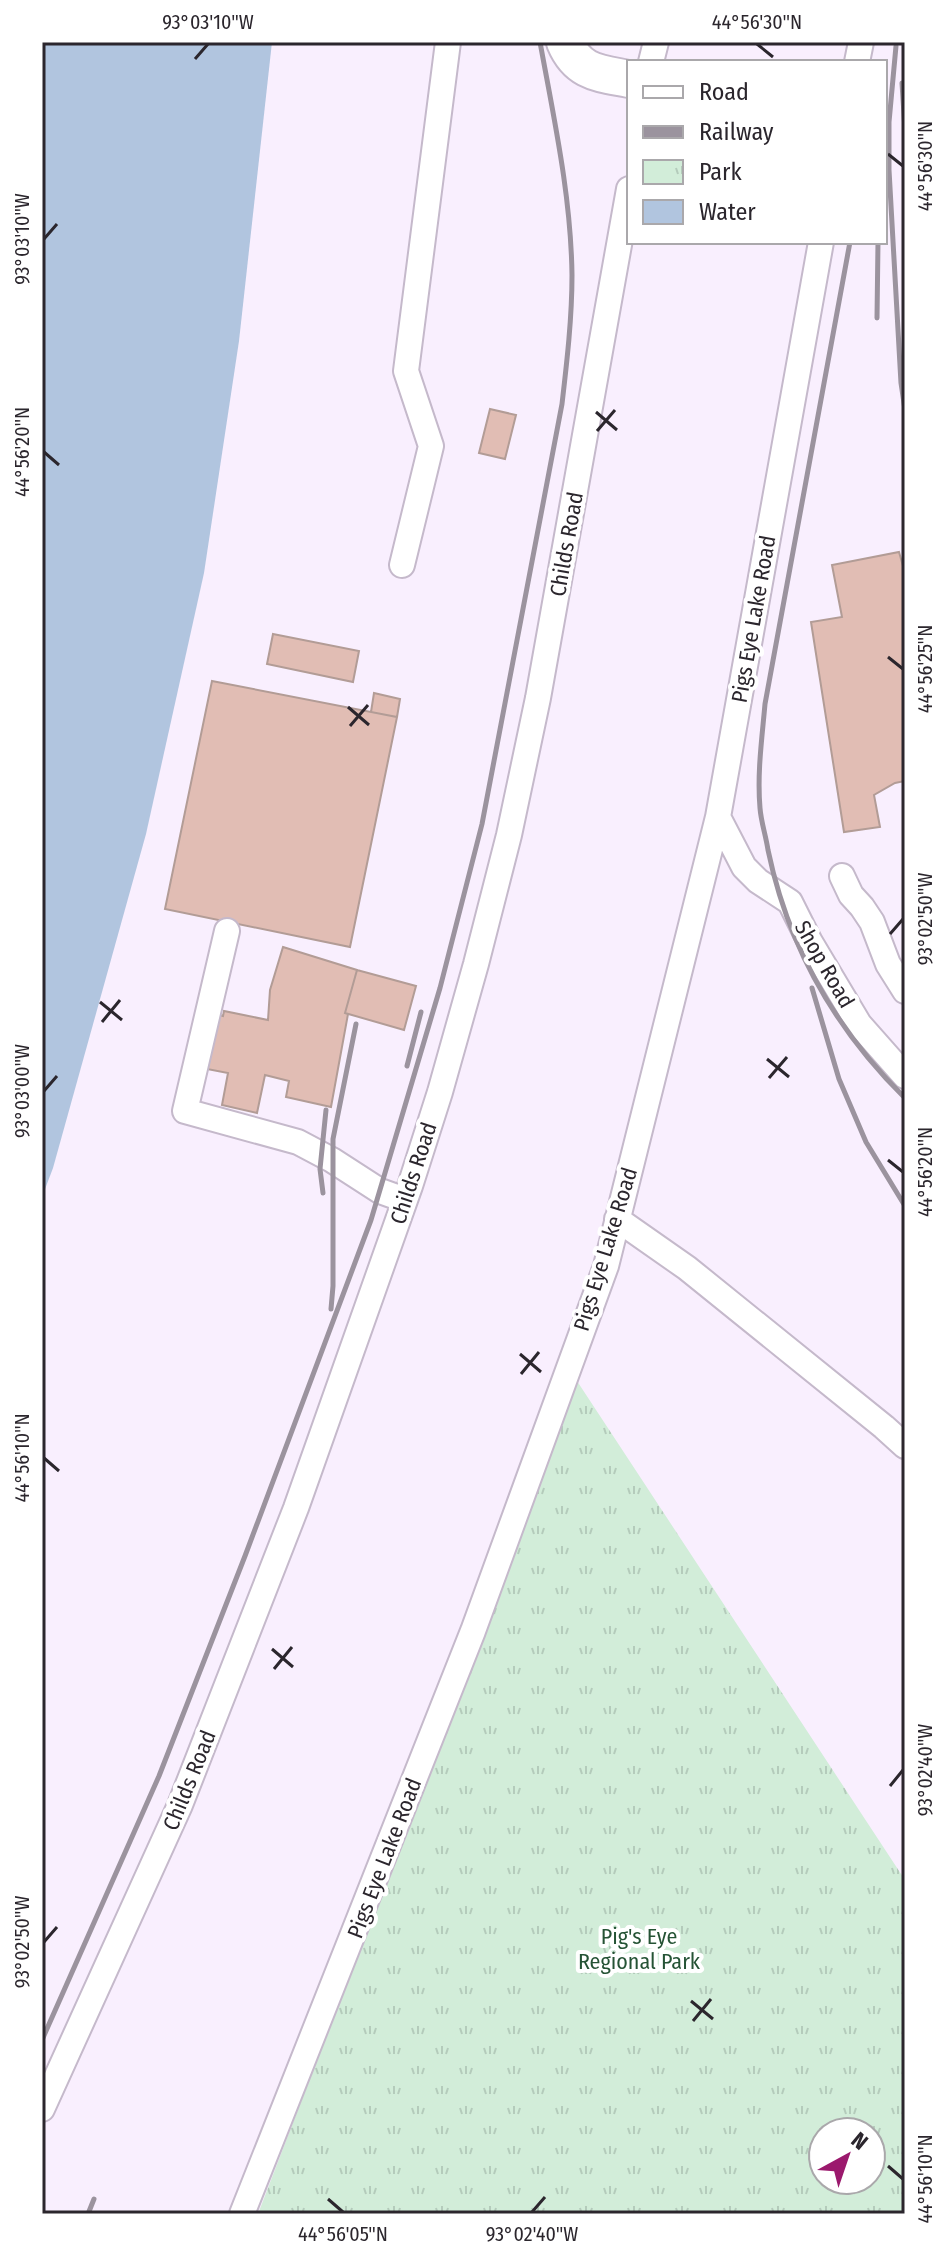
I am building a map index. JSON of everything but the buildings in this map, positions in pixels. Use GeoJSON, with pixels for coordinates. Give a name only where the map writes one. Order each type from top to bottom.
{"type":"FeatureCollection","features":[{"type":"Feature","properties":{"kind":"highway"},"geometry":{"type":"LineString","coordinates":[[565,42],[570,54],[591,71],[627,79]]}},
{"type":"Feature","properties":{"kind":"street"},"geometry":{"type":"LineString","coordinates":[[402,565],[431,446],[406,371],[448,42]]}},
{"type":"Feature","properties":{"kind":"street","name":"Childs Road"},"geometry":{"type":"LineString","coordinates":[[42,2109],[180,1805],[296,1508],[440,1092],[509,835],[547,650],[627,200]]}},
{"type":"Feature","properties":{"kind":"street","name":"Pigs Eye Lake Road"},"geometry":{"type":"LineString","coordinates":[[242,2214],[473,1631],[606,1266],[718,817],[821,244]]}},
{"type":"Feature","properties":{"kind":"street","name":"Shop Road"},"geometry":{"type":"LineString","coordinates":[[718,817],[744,867],[758,881],[790,902],[859,1024],[905,1076]]}},
{"type":"Feature","properties":{"kind":"street"},"geometry":{"type":"LineString","coordinates":[[842,876],[851,895],[872,922],[888,964],[905,991]]}},
{"type":"Feature","properties":{"kind":"street"},"geometry":{"type":"LineString","coordinates":[[227,931],[185,1111],[298,1142],[380,1191],[405,1200]]}},
{"type":"Feature","properties":{"kind":"street"},"geometry":{"type":"LineString","coordinates":[[617,1219],[687,1268],[905,1446]]}},
{"type":"Feature","properties":{"kind":"green space","name":"Pig's Eye Regional Park"},"geometry":{"type":"Polygon","coordinates":[[[577,1381],[905,1880],[905,2214],[258,2214],[577,1381]]]}},
{"type":"Feature","properties":{"kind":"water"},"geometry":{"type":"Polygon","coordinates":[[[42,42],[272,42],[239,341],[204,573],[146,834],[53,1168],[42,1197],[42,42]]]}},
{"type":"Feature","properties":{"kind":"railway"},"geometry":{"type":"LineString","coordinates":[[42,2040],[159,1776],[371,1220],[440,988],[482,824],[562,404],[570,323],[572,275],[569,216],[540,42]]}},
{"type":"Feature","properties":{"kind":"railway"},"geometry":{"type":"LineString","coordinates":[[896,46],[889,122],[889,170],[905,410]]}},
{"type":"Feature","properties":{"kind":"railway"},"geometry":{"type":"LineString","coordinates":[[902,83],[905,130]]}},
{"type":"Feature","properties":{"kind":"railway"},"geometry":{"type":"LineString","coordinates":[[850,244],[765,704],[759,769],[760,808],[777,885],[802,952],[836,1015],[905,1098]]}},
{"type":"Feature","properties":{"kind":"railway"},"geometry":{"type":"LineString","coordinates":[[877,318],[878,244]]}},
{"type":"Feature","properties":{"kind":"railway"},"geometry":{"type":"LineString","coordinates":[[812,988],[839,1079],[866,1142],[905,1206]]}},
{"type":"Feature","properties":{"kind":"railway"},"geometry":{"type":"LineString","coordinates":[[407,1066],[421,1012]]}},
{"type":"Feature","properties":{"kind":"railway"},"geometry":{"type":"LineString","coordinates":[[331,1309],[333,1139],[356,1024]]}},
{"type":"Feature","properties":{"kind":"railway"},"geometry":{"type":"LineString","coordinates":[[323,1193],[320,1169],[326,1110]]}},
{"type":"Feature","properties":{"kind":"railway"},"geometry":{"type":"LineString","coordinates":[[88,2214],[94,2199]]}}]}
